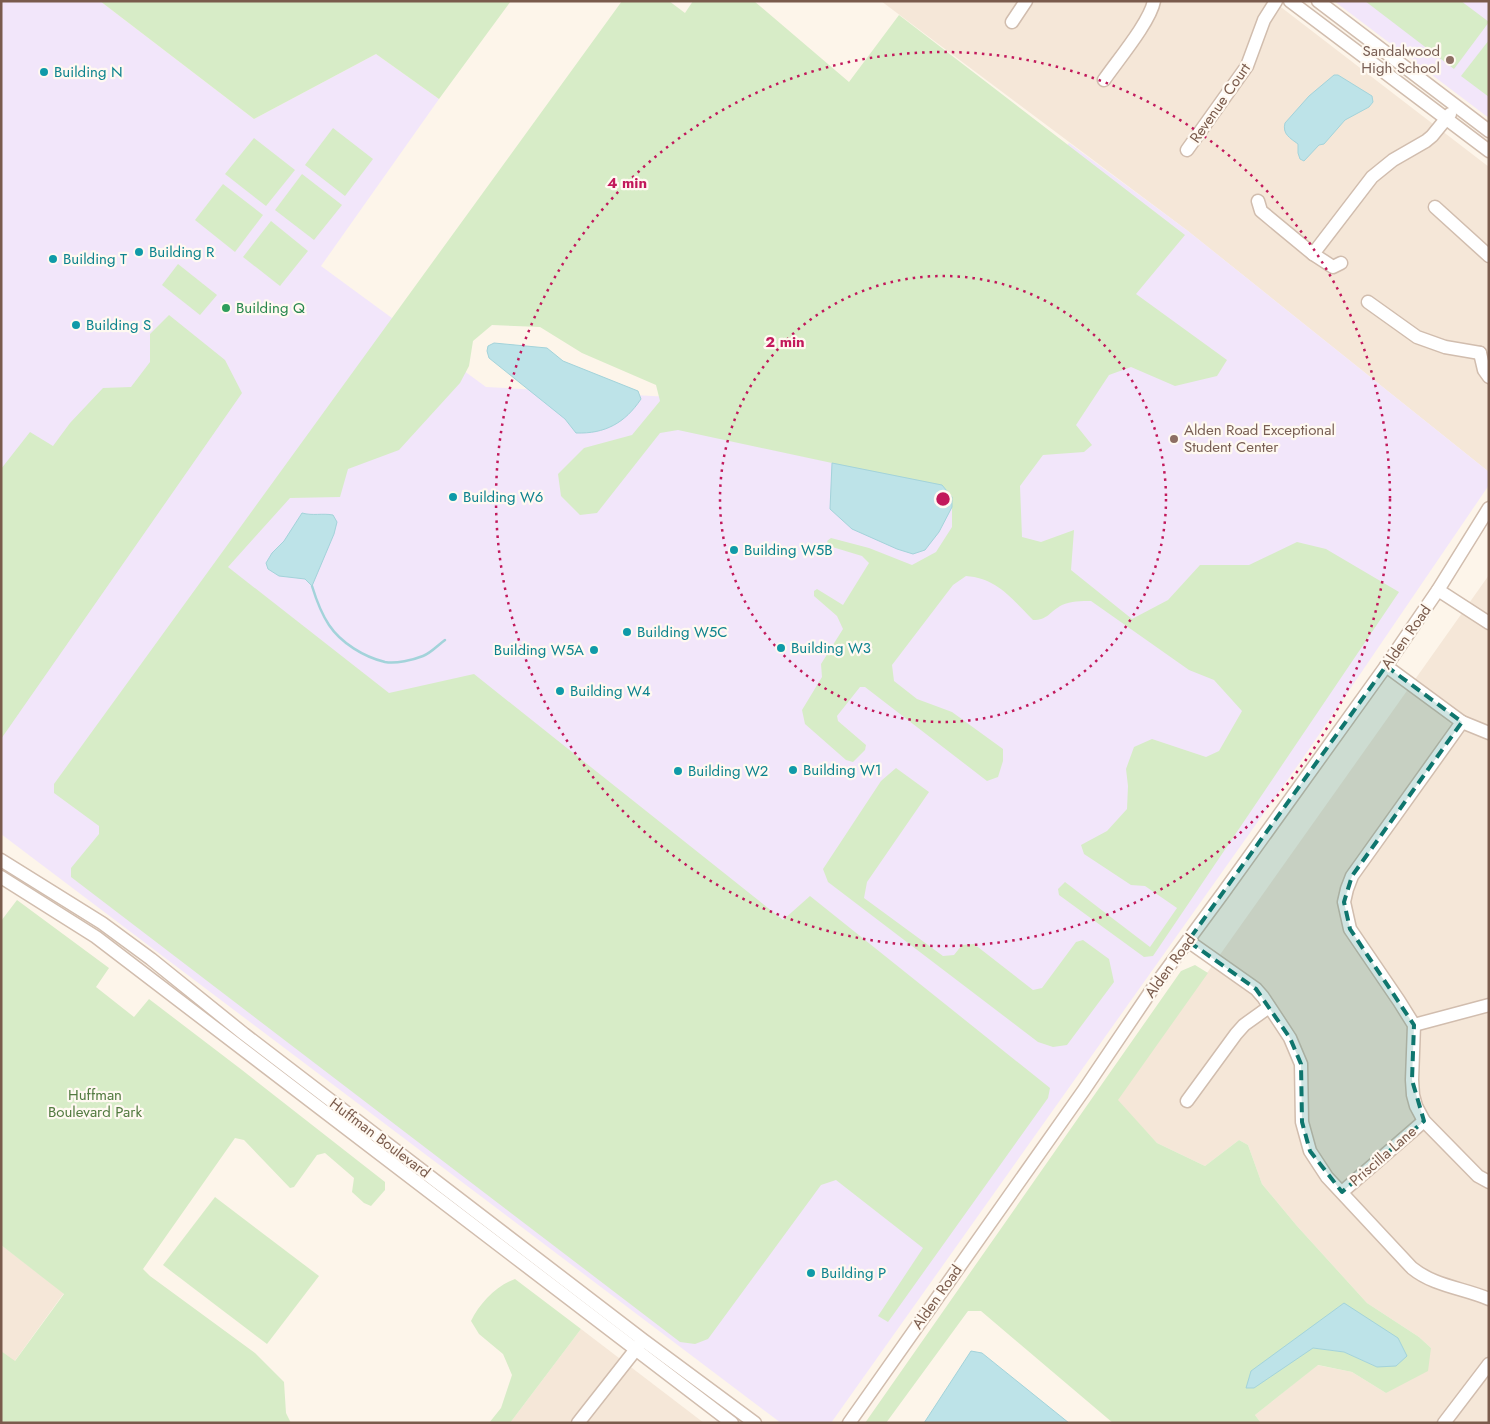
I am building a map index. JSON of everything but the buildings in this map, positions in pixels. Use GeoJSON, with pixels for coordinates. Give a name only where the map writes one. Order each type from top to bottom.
{"type":"FeatureCollection","features":[{"type":"Feature","properties":{"kind":"street"},"geometry":{"type":"LineString","coordinates":[[1012,22],[1026,1]]}},
{"type":"Feature","properties":{"kind":"street"},"geometry":{"type":"LineString","coordinates":[[1104,80],[1153,9],[1154,1]]}},
{"type":"Feature","properties":{"kind":"street","name":"Revenue Court"},"geometry":{"type":"LineString","coordinates":[[1187,150],[1247,66],[1264,20],[1276,1]]}},
{"type":"Feature","properties":{"kind":"street"},"geometry":{"type":"LineString","coordinates":[[1290,1],[1489,151]]}},
{"type":"Feature","properties":{"kind":"street"},"geometry":{"type":"LineString","coordinates":[[1318,1],[1489,131]]}},
{"type":"Feature","properties":{"kind":"street"},"geometry":{"type":"LineString","coordinates":[[1313,254],[1372,177],[1393,160],[1426,141],[1456,107]]}},
{"type":"Feature","properties":{"kind":"street"},"geometry":{"type":"LineString","coordinates":[[1258,201],[1261,211],[1313,254],[1333,267],[1341,263]]}},
{"type":"Feature","properties":{"kind":"street"},"geometry":{"type":"LineString","coordinates":[[1435,207],[1489,256]]}},
{"type":"Feature","properties":{"kind":"street"},"geometry":{"type":"LineString","coordinates":[[1368,302],[1418,337],[1445,347],[1484,349],[1484,370],[1489,376]]}},
{"type":"Feature","properties":{"kind":"street","name":"Alden Road"},"geometry":{"type":"LineString","coordinates":[[849,1423],[1084,1090],[1153,988],[1386,666],[1438,590],[1489,508]]}},
{"type":"Feature","properties":{"kind":"street"},"geometry":{"type":"LineString","coordinates":[[1438,590],[1489,623]]}},
{"type":"Feature","properties":{"kind":"street"},"geometry":{"type":"LineString","coordinates":[[1386,666],[1462,722],[1489,733]]}},
{"type":"Feature","properties":{"kind":"street"},"geometry":{"type":"LineString","coordinates":[[1462,722],[1352,876],[1346,889],[1344,902],[1350,929],[1400,1001],[1414,1025],[1413,1094],[1424,1121],[1478,1176],[1489,1182]]}},
{"type":"Feature","properties":{"kind":"street","name":"Huffman Boulevard"},"geometry":{"type":"LineString","coordinates":[[1,860],[102,923],[151,959],[640,1345],[732,1423]]}},
{"type":"Feature","properties":{"kind":"street","name":"Huffman Boulevard"},"geometry":{"type":"LineString","coordinates":[[1,877],[96,937],[411,1180],[640,1345],[755,1423]]}},
{"type":"Feature","properties":{"kind":"street"},"geometry":{"type":"LineString","coordinates":[[1188,941],[1256,989],[1290,1038],[1301,1064],[1302,1122],[1310,1151],[1327,1177],[1420,1275],[1489,1299]]}},
{"type":"Feature","properties":{"kind":"street"},"geometry":{"type":"LineString","coordinates":[[1414,1025],[1489,1005]]}},
{"type":"Feature","properties":{"kind":"street"},"geometry":{"type":"LineString","coordinates":[[1188,1101],[1236,1034],[1244,1025],[1269,1007]]}},
{"type":"Feature","properties":{"kind":"street","name":"Priscilla Lane"},"geometry":{"type":"LineString","coordinates":[[1342,1192],[1424,1121]]}},
{"type":"Feature","properties":{"kind":"street"},"geometry":{"type":"LineString","coordinates":[[578,1423],[640,1345]]}},
{"type":"Feature","properties":{"kind":"street"},"geometry":{"type":"LineString","coordinates":[[1444,1423],[1489,1364]]}},
{"type":"Feature","properties":{"kind":"highlighted area"},"geometry":{"type":"Polygon","coordinates":[[[1386,666],[1462,722],[1352,876],[1344,902],[1350,929],[1414,1025],[1412,1080],[1424,1121],[1342,1192],[1310,1151],[1302,1122],[1301,1064],[1290,1038],[1256,989],[1188,941],[1386,666]]]}},
{"type":"Feature","properties":{"kind":"shaded area"},"geometry":{"type":"Polygon","coordinates":[[[1,1],[100,1],[254,119],[376,54],[439,99],[321,266],[486,387],[859,407],[1069,143],[1188,231],[1489,472],[1489,485],[1303,758],[831,1423],[781,1423],[1,834],[1,1]]]}},
{"type":"Feature","properties":{"kind":"shaded area"},"geometry":{"type":"Polygon","coordinates":[[[881,1],[1273,1],[1489,167],[1489,472],[1188,231],[881,1]]]}},
{"type":"Feature","properties":{"kind":"shaded area","name":"Sandalwood High School"},"geometry":{"type":"Polygon","coordinates":[[[1334,1],[1489,1],[1489,118],[1334,1]]]}},
{"type":"Feature","properties":{"kind":"shaded area"},"geometry":{"type":"Polygon","coordinates":[[[1489,575],[1489,1423],[1261,1423],[1255,1415],[1317,1365],[1352,1372],[1386,1393],[1431,1348],[1419,1337],[1367,1303],[1297,1226],[1262,1184],[1248,1145],[1239,1140],[1205,1166],[1157,1143],[1117,1100],[1489,575]]]}},
{"type":"Feature","properties":{"kind":"shaded area"},"geometry":{"type":"Polygon","coordinates":[[[1,1245],[64,1293],[14,1362],[1,1351],[1,1245]]]}},
{"type":"Feature","properties":{"kind":"shaded area"},"geometry":{"type":"Polygon","coordinates":[[[581,1329],[704,1423],[510,1423],[581,1329]]]}},
{"type":"Feature","properties":{"kind":"green space"},"geometry":{"type":"Polygon","coordinates":[[[100,1],[511,1],[439,99],[376,54],[254,119],[100,1]]]}},
{"type":"Feature","properties":{"kind":"green space"},"geometry":{"type":"Polygon","coordinates":[[[622,1],[669,1],[685,13],[693,1],[754,1],[849,82],[899,15],[1185,235],[1136,294],[1227,360],[1217,376],[1175,386],[1131,367],[1109,375],[1076,425],[1092,445],[1084,452],[1043,455],[1020,486],[1022,537],[1041,542],[1074,530],[1071,570],[1132,619],[1168,600],[1200,565],[1249,565],[1297,542],[1326,549],[1399,592],[1153,956],[1144,957],[1059,895],[1058,889],[1065,882],[1150,947],[1177,908],[1145,886],[1131,885],[1084,854],[1081,845],[1107,831],[1127,809],[1128,786],[1126,769],[1134,747],[1152,739],[1206,757],[1219,751],[1242,711],[1214,680],[1189,670],[1091,601],[1065,604],[1045,617],[1033,620],[1011,597],[995,585],[966,576],[953,585],[892,665],[894,681],[917,699],[952,712],[1003,749],[1003,761],[998,777],[987,781],[865,687],[860,687],[837,716],[838,721],[866,745],[865,750],[853,762],[846,760],[805,724],[802,710],[822,677],[821,664],[843,629],[837,616],[814,596],[814,591],[817,589],[843,605],[869,563],[862,556],[829,546],[827,541],[831,538],[869,548],[912,565],[936,552],[952,527],[952,497],[832,463],[678,430],[660,433],[597,513],[580,515],[561,496],[558,474],[584,448],[632,435],[660,401],[656,385],[582,353],[540,327],[492,325],[473,341],[469,366],[460,383],[399,450],[348,469],[340,497],[290,498],[228,567],[389,693],[474,674],[783,920],[810,896],[1050,1088],[1048,1098],[888,1322],[878,1316],[923,1248],[836,1180],[821,1185],[708,1339],[695,1344],[680,1342],[71,877],[71,868],[99,834],[99,826],[54,793],[54,784],[622,1]]]}},
{"type":"Feature","properties":{"kind":"green space"},"geometry":{"type":"Polygon","coordinates":[[[1365,1],[1461,1],[1489,22],[1454,69],[1365,1]]]}},
{"type":"Feature","properties":{"kind":"green space"},"geometry":{"type":"Polygon","coordinates":[[[1489,40],[1489,97],[1461,76],[1489,40]]]}},
{"type":"Feature","properties":{"kind":"green space"},"geometry":{"type":"Polygon","coordinates":[[[333,128],[373,159],[345,196],[305,165],[333,128]]]}},
{"type":"Feature","properties":{"kind":"green space"},"geometry":{"type":"Polygon","coordinates":[[[254,138],[295,170],[266,206],[225,174],[254,138]]]}},
{"type":"Feature","properties":{"kind":"green space"},"geometry":{"type":"Polygon","coordinates":[[[302,174],[342,205],[314,240],[275,210],[302,174]]]}},
{"type":"Feature","properties":{"kind":"green space"},"geometry":{"type":"Polygon","coordinates":[[[223,184],[263,215],[235,252],[195,220],[223,184]]]}},
{"type":"Feature","properties":{"kind":"green space"},"geometry":{"type":"Polygon","coordinates":[[[271,221],[308,251],[280,286],[243,257],[271,221]]]}},
{"type":"Feature","properties":{"kind":"green space"},"geometry":{"type":"Polygon","coordinates":[[[178,264],[217,295],[200,315],[162,285],[178,264]]]}},
{"type":"Feature","properties":{"kind":"green space"},"geometry":{"type":"Polygon","coordinates":[[[169,315],[225,360],[242,393],[1,739],[1,469],[30,432],[53,446],[70,423],[103,388],[131,387],[150,362],[150,334],[169,315]]]}},
{"type":"Feature","properties":{"kind":"green space"},"geometry":{"type":"Polygon","coordinates":[[[896,768],[929,792],[867,882],[864,898],[943,956],[954,955],[962,945],[974,944],[1033,990],[1042,988],[1076,942],[1083,940],[1109,959],[1114,982],[1067,1045],[1053,1047],[1038,1042],[828,882],[823,869],[881,781],[896,768]]]}},
{"type":"Feature","properties":{"kind":"green space","name":"Huffman Boulevard Park"},"geometry":{"type":"Polygon","coordinates":[[[17,900],[109,968],[96,987],[134,1017],[149,999],[385,1182],[385,1190],[371,1206],[364,1203],[352,1192],[354,1178],[325,1153],[317,1155],[294,1187],[290,1188],[244,1140],[235,1138],[143,1269],[255,1353],[284,1382],[286,1413],[291,1423],[1,1423],[1,1351],[15,1361],[64,1294],[1,1245],[1,921],[17,900]]]}},
{"type":"Feature","properties":{"kind":"green space"},"geometry":{"type":"Polygon","coordinates":[[[1195,965],[1208,973],[1118,1100],[1157,1143],[1205,1166],[1239,1140],[1248,1145],[1262,1184],[1297,1226],[1367,1303],[1419,1337],[1431,1348],[1428,1371],[1386,1393],[1352,1372],[1318,1365],[1255,1415],[1261,1423],[1113,1423],[981,1311],[968,1311],[886,1423],[865,1423],[1181,971],[1195,965]],[[1398,1338],[1313,1348],[1344,1352],[1377,1367],[1398,1338]]]}},
{"type":"Feature","properties":{"kind":"green space"},"geometry":{"type":"Polygon","coordinates":[[[215,1197],[319,1276],[267,1344],[163,1265],[215,1197]]]}},
{"type":"Feature","properties":{"kind":"green space"},"geometry":{"type":"Polygon","coordinates":[[[515,1279],[581,1329],[510,1423],[489,1423],[501,1408],[512,1375],[503,1354],[479,1334],[471,1321],[489,1296],[501,1286],[515,1279]]]}},
{"type":"Feature","properties":{"kind":"water"},"geometry":{"type":"Polygon","coordinates":[[[1334,75],[1338,75],[1372,96],[1373,102],[1369,107],[1345,120],[1324,144],[1319,145],[1304,161],[1300,159],[1298,144],[1286,133],[1285,123],[1309,96],[1334,75]]]}},
{"type":"Feature","properties":{"kind":"water"},"geometry":{"type":"Polygon","coordinates":[[[494,343],[547,348],[563,361],[638,391],[641,399],[621,421],[605,429],[576,433],[565,419],[489,358],[488,346],[494,343]]]}},
{"type":"Feature","properties":{"kind":"water"},"geometry":{"type":"Polygon","coordinates":[[[832,463],[942,485],[952,497],[952,507],[939,532],[925,550],[913,554],[897,549],[852,529],[830,509],[832,463]]]}},
{"type":"Feature","properties":{"kind":"water"},"geometry":{"type":"Polygon","coordinates":[[[302,513],[333,515],[337,522],[334,534],[312,586],[305,579],[279,576],[268,569],[266,563],[272,553],[284,541],[302,513]]]}},
{"type":"Feature","properties":{"kind":"water"},"geometry":{"type":"Polygon","coordinates":[[[1344,1303],[1398,1338],[1407,1356],[1396,1366],[1377,1367],[1344,1352],[1313,1348],[1254,1388],[1246,1388],[1251,1371],[1344,1303]]]}},
{"type":"Feature","properties":{"kind":"water"},"geometry":{"type":"Polygon","coordinates":[[[971,1351],[982,1353],[1069,1423],[924,1423],[971,1351]]]}},
{"type":"Feature","properties":{"kind":"waterway"},"geometry":{"type":"LineString","coordinates":[[312,586],[321,611],[334,632],[346,643],[369,657],[385,662],[409,660],[426,655],[445,640]]}},
{"type":"Feature","properties":{"kind":"place","name":"Sandalwood High School"},"geometry":{"type":"Point","coordinates":[1450,60]}},
{"type":"Feature","properties":{"kind":"place","name":"Building N"},"geometry":{"type":"Point","coordinates":[44,72]}},
{"type":"Feature","properties":{"kind":"place","name":"Building R"},"geometry":{"type":"Point","coordinates":[139,252]}},
{"type":"Feature","properties":{"kind":"place","name":"Building T"},"geometry":{"type":"Point","coordinates":[53,259]}},
{"type":"Feature","properties":{"kind":"place","name":"Building Q"},"geometry":{"type":"Point","coordinates":[226,308]}},
{"type":"Feature","properties":{"kind":"place","name":"Building S"},"geometry":{"type":"Point","coordinates":[76,325]}},
{"type":"Feature","properties":{"kind":"place","name":"Alden Road Exceptional Student Center"},"geometry":{"type":"Point","coordinates":[1174,439]}},
{"type":"Feature","properties":{"kind":"place","name":"Building W6"},"geometry":{"type":"Point","coordinates":[453,497]}},
{"type":"Feature","properties":{"kind":"place","name":"Building W5B"},"geometry":{"type":"Point","coordinates":[734,550]}},
{"type":"Feature","properties":{"kind":"place","name":"Building W5C"},"geometry":{"type":"Point","coordinates":[627,632]}},
{"type":"Feature","properties":{"kind":"place","name":"Building W3"},"geometry":{"type":"Point","coordinates":[781,648]}},
{"type":"Feature","properties":{"kind":"place","name":"Building W5A"},"geometry":{"type":"Point","coordinates":[594,650]}},
{"type":"Feature","properties":{"kind":"place","name":"Building W4"},"geometry":{"type":"Point","coordinates":[560,691]}},
{"type":"Feature","properties":{"kind":"place","name":"Building W1"},"geometry":{"type":"Point","coordinates":[793,770]}},
{"type":"Feature","properties":{"kind":"place","name":"Building W2"},"geometry":{"type":"Point","coordinates":[678,771]}},
{"type":"Feature","properties":{"kind":"place","name":"Building P"},"geometry":{"type":"Point","coordinates":[811,1273]}}]}
